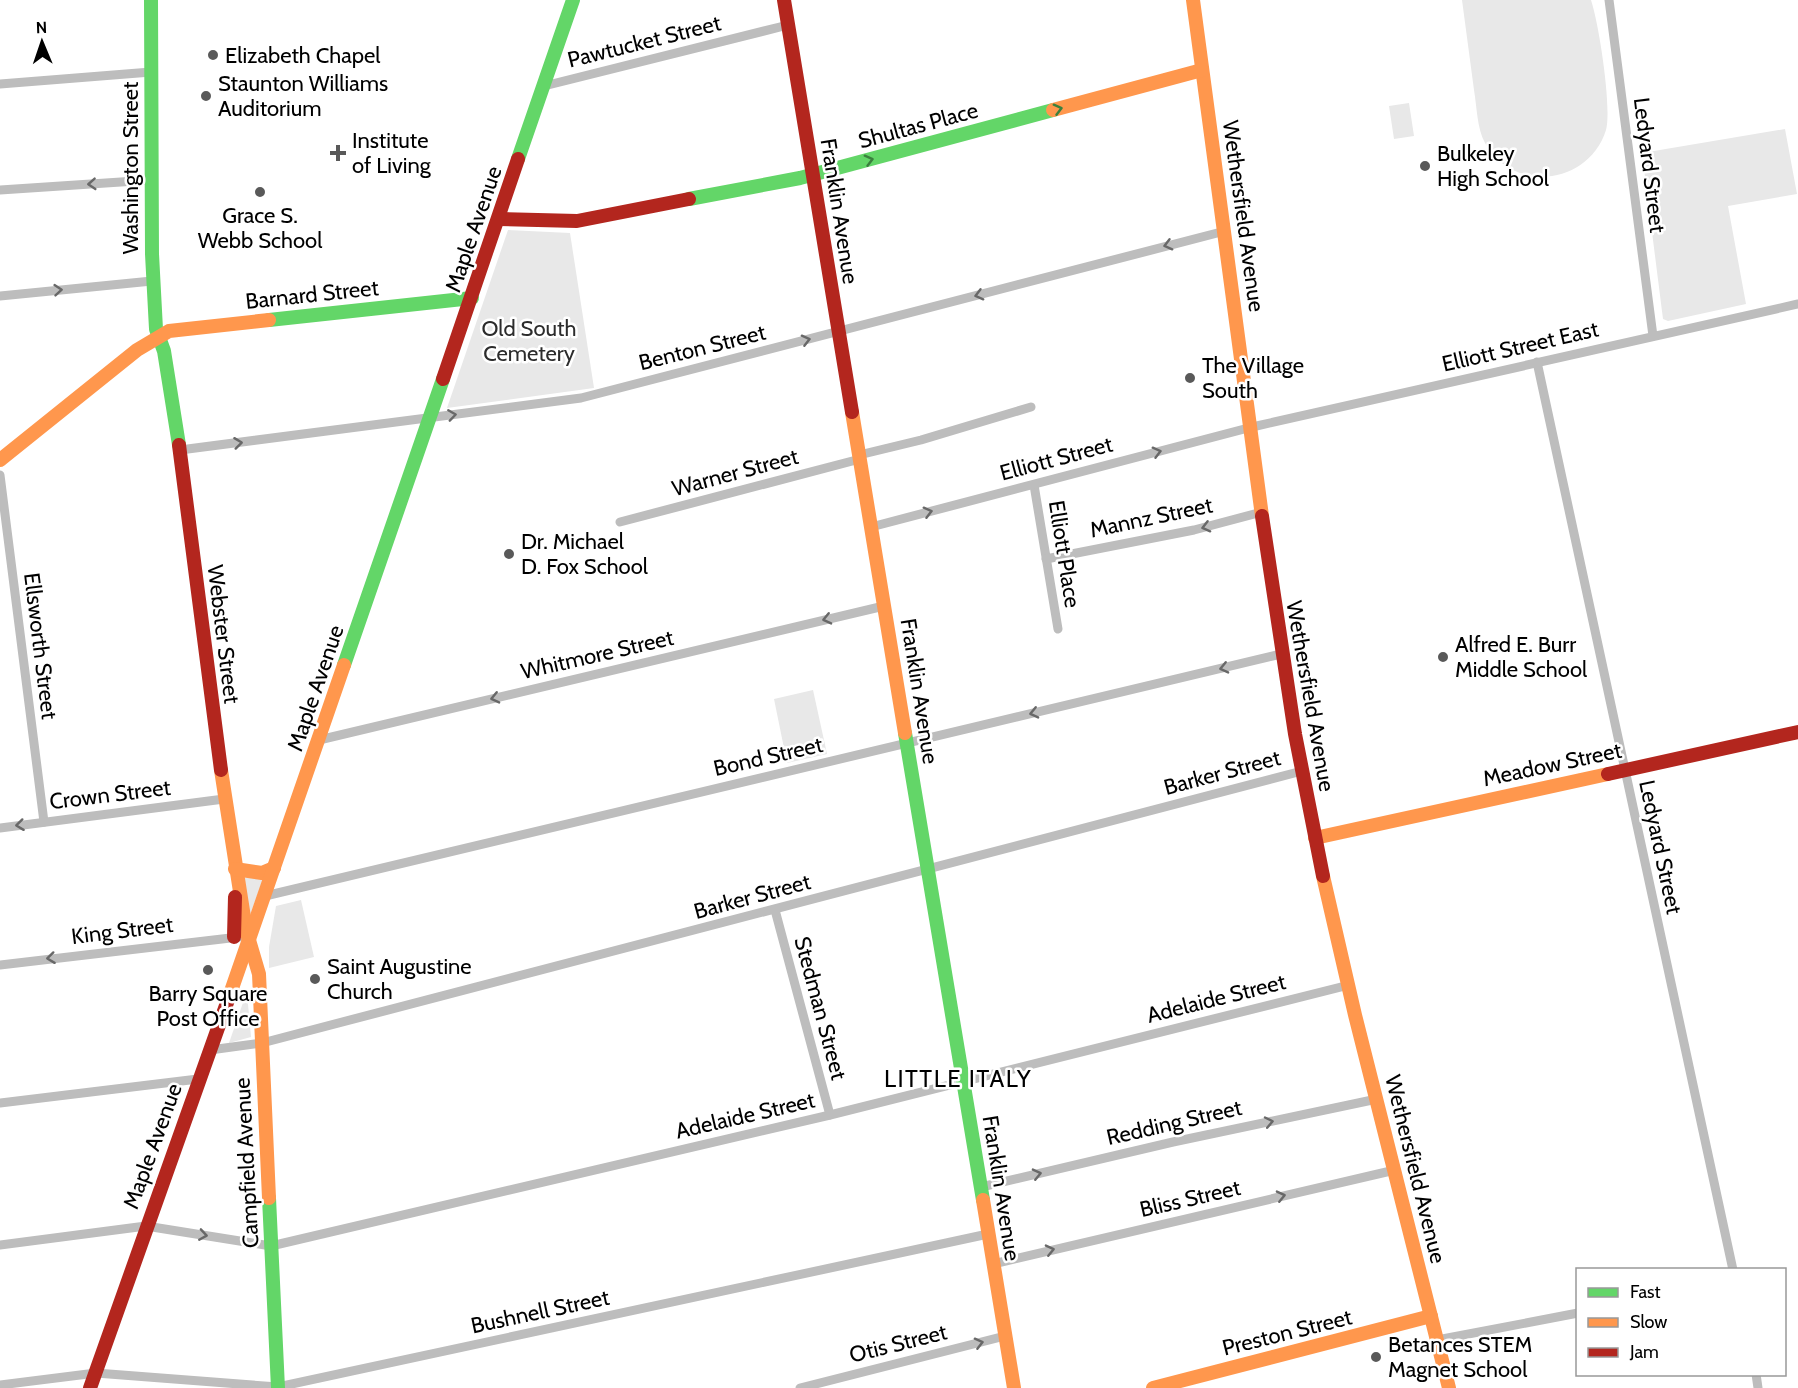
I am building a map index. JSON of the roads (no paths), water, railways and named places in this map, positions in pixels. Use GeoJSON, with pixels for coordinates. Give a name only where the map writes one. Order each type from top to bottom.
{"type":"FeatureCollection","features":[{"type":"Feature","properties":{"kind":"main road","name":"Washington Street"},"geometry":{"type":"LineString","coordinates":[[151,0],[152,281],[158,336]]}},
{"type":"Feature","properties":{"kind":"main road","name":"Maple Avenue"},"geometry":{"type":"LineString","coordinates":[[90,1388],[198,1078],[265,896],[573,0]]}},
{"type":"Feature","properties":{"kind":"main road","name":"Franklin Avenue"},"geometry":{"type":"LineString","coordinates":[[784,0],[1014,1388]]}},
{"type":"Feature","properties":{"kind":"main road","name":"Wethersfield Avenue"},"geometry":{"type":"LineString","coordinates":[[1193,0],[1281,654],[1302,771],[1349,985],[1449,1388]]}},
{"type":"Feature","properties":{"kind":"main road","name":"Shultas Place"},"geometry":{"type":"LineString","coordinates":[[499,219],[577,221],[813,175],[1202,70]]}},
{"type":"Feature","properties":{"kind":"main road","name":"Barnard Street"},"geometry":{"type":"LineString","coordinates":[[158,336],[171,331],[472,298]]}},
{"type":"Feature","properties":{"kind":"main road","name":"Webster Street"},"geometry":{"type":"LineString","coordinates":[[158,336],[164,351],[180,450],[224,799],[249,937]]}},
{"type":"Feature","properties":{"kind":"main road"},"geometry":{"type":"LineString","coordinates":[[0,460],[158,336]]}},
{"type":"Feature","properties":{"kind":"main road","name":"Meadow Street"},"geometry":{"type":"LineString","coordinates":[[1315,838],[1798,732]]}},
{"type":"Feature","properties":{"kind":"main road"},"geometry":{"type":"LineString","coordinates":[[235,869],[262,873],[274,868]]}},
{"type":"Feature","properties":{"kind":"main road"},"geometry":{"type":"LineString","coordinates":[[234,937],[234,902],[239,887]]}},
{"type":"Feature","properties":{"kind":"main road","name":"Campfield Avenue"},"geometry":{"type":"LineString","coordinates":[[249,937],[259,974],[278,1388]]}},
{"type":"Feature","properties":{"kind":"main road","name":"Preston Street"},"geometry":{"type":"LineString","coordinates":[[1153,1388],[1431,1316]]}},
{"type":"Feature","properties":{"kind":"street","name":"Ledyard Street"},"geometry":{"type":"LineString","coordinates":[[1609,0],[1653,336]]}},
{"type":"Feature","properties":{"kind":"street","name":"Pawtucket Street"},"geometry":{"type":"LineString","coordinates":[[544,86],[788,25]]}},
{"type":"Feature","properties":{"kind":"street"},"geometry":{"type":"LineString","coordinates":[[0,84],[151,72]]}},
{"type":"Feature","properties":{"kind":"street"},"geometry":{"type":"LineString","coordinates":[[0,190],[151,180]]}},
{"type":"Feature","properties":{"kind":"street","name":"Benton Street"},"geometry":{"type":"LineString","coordinates":[[180,450],[581,398],[1225,231]]}},
{"type":"Feature","properties":{"kind":"street"},"geometry":{"type":"LineString","coordinates":[[0,296],[152,281]]}},
{"type":"Feature","properties":{"kind":"street","name":"Elliott Street East"},"geometry":{"type":"LineString","coordinates":[[1251,427],[1798,304]]}},
{"type":"Feature","properties":{"kind":"street","name":"Ledyard Street"},"geometry":{"type":"LineString","coordinates":[[1538,362],[1733,1268]]}},
{"type":"Feature","properties":{"kind":"street","name":"Warner Street"},"geometry":{"type":"LineString","coordinates":[[620,522],[921,440],[1031,407]]}},
{"type":"Feature","properties":{"kind":"street","name":"Elliott Street"},"geometry":{"type":"LineString","coordinates":[[871,527],[1251,427]]}},
{"type":"Feature","properties":{"kind":"street","name":"Ellsworth Street"},"geometry":{"type":"LineString","coordinates":[[0,476],[44,822]]}},
{"type":"Feature","properties":{"kind":"street","name":"Elliott Place"},"geometry":{"type":"LineString","coordinates":[[1034,485],[1058,629]]}},
{"type":"Feature","properties":{"kind":"street","name":"Mannz Street"},"geometry":{"type":"LineString","coordinates":[[1046,559],[1194,530],[1262,512]]}},
{"type":"Feature","properties":{"kind":"street","name":"Whitmore Street"},"geometry":{"type":"LineString","coordinates":[[319,740],[884,606]]}},
{"type":"Feature","properties":{"kind":"street","name":"Bond Street"},"geometry":{"type":"LineString","coordinates":[[265,896],[1281,654]]}},
{"type":"Feature","properties":{"kind":"street","name":"Barker Street"},"geometry":{"type":"LineString","coordinates":[[210,1050],[262,1043],[1302,771]]}},
{"type":"Feature","properties":{"kind":"street","name":"Crown Street"},"geometry":{"type":"LineString","coordinates":[[0,828],[224,799]]}},
{"type":"Feature","properties":{"kind":"street","name":"Stedman Street"},"geometry":{"type":"LineString","coordinates":[[775,910],[830,1115]]}},
{"type":"Feature","properties":{"kind":"street","name":"King Street"},"geometry":{"type":"LineString","coordinates":[[0,965],[249,937]]}},
{"type":"Feature","properties":{"kind":"street","name":"Adelaide Street"},"geometry":{"type":"LineString","coordinates":[[0,1245],[146,1226],[271,1246],[830,1115],[1349,985]]}},
{"type":"Feature","properties":{"kind":"street"},"geometry":{"type":"LineString","coordinates":[[0,1103],[198,1078]]}},
{"type":"Feature","properties":{"kind":"street","name":"Redding Street"},"geometry":{"type":"LineString","coordinates":[[981,1187],[1173,1142],[1377,1099]]}},
{"type":"Feature","properties":{"kind":"street","name":"Bliss Street"},"geometry":{"type":"LineString","coordinates":[[993,1264],[1395,1170]]}},
{"type":"Feature","properties":{"kind":"street","name":"Bushnell Street"},"geometry":{"type":"LineString","coordinates":[[0,1385],[96,1373],[278,1388],[988,1234]]}},
{"type":"Feature","properties":{"kind":"street"},"geometry":{"type":"LineString","coordinates":[[1437,1340],[1576,1313]]}},
{"type":"Feature","properties":{"kind":"street","name":"Otis Street"},"geometry":{"type":"LineString","coordinates":[[800,1388],[1005,1336]]}},
{"type":"Feature","properties":{"kind":"place","name":"Elizabeth Chapel"},"geometry":{"type":"Point","coordinates":[213,55]}},
{"type":"Feature","properties":{"kind":"place","name":"Staunton Williams Auditorium"},"geometry":{"type":"Point","coordinates":[206,96]}},
{"type":"Feature","properties":{"kind":"place","name":"Institute of Living"},"geometry":{"type":"Point","coordinates":[338,153]}},
{"type":"Feature","properties":{"kind":"place","name":"Bulkeley High School"},"geometry":{"type":"Point","coordinates":[1425,166]}},
{"type":"Feature","properties":{"kind":"place","name":"Grace S. Webb School"},"geometry":{"type":"Point","coordinates":[260,192]}},
{"type":"Feature","properties":{"kind":"place","name":"The Village South"},"geometry":{"type":"Point","coordinates":[1190,378]}},
{"type":"Feature","properties":{"kind":"place","name":"Dr. Michael D. Fox School"},"geometry":{"type":"Point","coordinates":[509,554]}},
{"type":"Feature","properties":{"kind":"place","name":"Alfred E. Burr Middle School"},"geometry":{"type":"Point","coordinates":[1443,657]}},
{"type":"Feature","properties":{"kind":"place","name":"Barry Square Post Office"},"geometry":{"type":"Point","coordinates":[208,970]}},
{"type":"Feature","properties":{"kind":"place","name":"Saint Augustine Church"},"geometry":{"type":"Point","coordinates":[315,979]}},
{"type":"Feature","properties":{"kind":"place","name":"Betances STEM Magnet School"},"geometry":{"type":"Point","coordinates":[1376,1357]}},
{"type":"Feature","properties":{"kind":"district","name":"LITTLE ITALY"},"geometry":{"type":"Point","coordinates":[958,1079]}},
{"type":"Feature","properties":{"kind":"park label","name":"Old South Cemetery"},"geometry":{"type":"Point","coordinates":[529,340]}}]}
